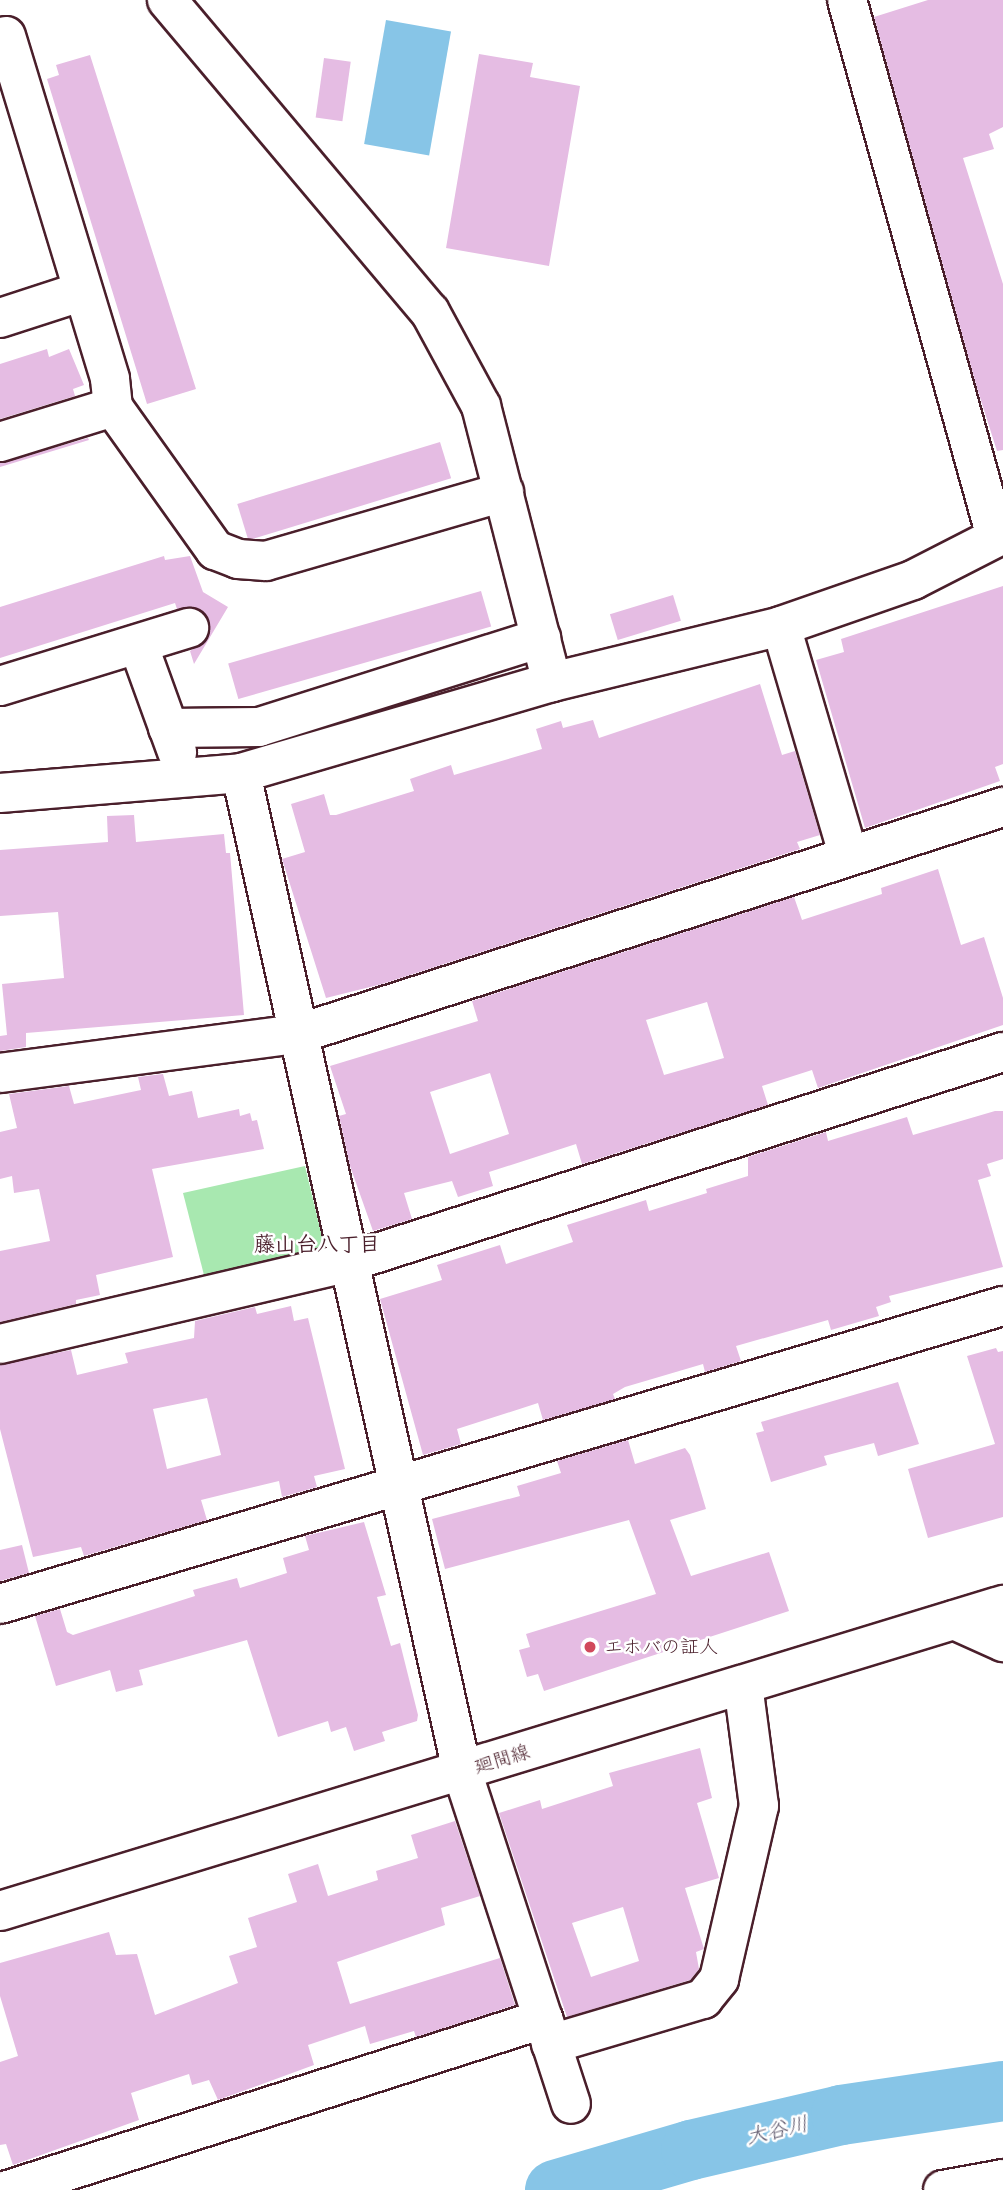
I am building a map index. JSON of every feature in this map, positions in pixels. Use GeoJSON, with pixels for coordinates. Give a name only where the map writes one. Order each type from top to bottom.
{"type":"FeatureCollection","features":[{"type":"Feature","properties":{"kind":"street"},"geometry":{"type":"LineString","coordinates":[[167,0],[430,312],[481,406],[552,682]]}},
{"type":"Feature","properties":{"kind":"street"},"geometry":{"type":"LineString","coordinates":[[0,793],[241,773],[552,682],[781,626],[913,580],[999,536],[847,0]]}},
{"type":"Feature","properties":{"kind":"street"},"geometry":{"type":"LineString","coordinates":[[6,36],[110,379],[113,407],[215,550],[238,559],[266,561],[504,492]]}},
{"type":"Feature","properties":{"kind":"street"},"geometry":{"type":"LineString","coordinates":[[0,318],[83,291]]}},
{"type":"Feature","properties":{"kind":"street"},"geometry":{"type":"LineString","coordinates":[[0,443],[113,407]]}},
{"type":"Feature","properties":{"kind":"street"},"geometry":{"type":"LineString","coordinates":[[781,626],[848,854]]}},
{"type":"Feature","properties":{"kind":"street"},"geometry":{"type":"LineString","coordinates":[[0,686],[189,628]]}},
{"type":"Feature","properties":{"kind":"street"},"geometry":{"type":"LineString","coordinates":[[168,728],[259,727],[541,638]]}},
{"type":"Feature","properties":{"kind":"street"},"geometry":{"type":"LineString","coordinates":[[138,644],[186,777]]}},
{"type":"Feature","properties":{"kind":"street"},"geometry":{"type":"LineString","coordinates":[[241,773],[462,1771],[571,2104]]}},
{"type":"Feature","properties":{"kind":"street"},"geometry":{"type":"LineString","coordinates":[[0,1073],[298,1034],[848,854],[1003,807]]}},
{"type":"Feature","properties":{"kind":"street"},"geometry":{"type":"LineString","coordinates":[[0,1344],[349,1262],[1003,1052]]}},
{"type":"Feature","properties":{"kind":"street"},"geometry":{"type":"LineString","coordinates":[[0,1604],[1003,1306]]}},
{"type":"Feature","properties":{"kind":"street","name":"廻間線"},"geometry":{"type":"LineString","coordinates":[[0,1911],[1003,1605]]}},
{"type":"Feature","properties":{"kind":"street"},"geometry":{"type":"LineString","coordinates":[[954,1620],[1003,1642]]}},
{"type":"Feature","properties":{"kind":"street"},"geometry":{"type":"LineString","coordinates":[[8,2190],[547,2031],[703,1999],[719,1979],[759,1806],[743,1685]]}},
{"type":"Feature","properties":{"kind":"street"},"geometry":{"type":"LineString","coordinates":[[943,2190],[1003,2179]]}},
{"type":"Feature","properties":{"kind":"green space"},"geometry":{"type":"Polygon","coordinates":[[[305,1166],[323,1241],[315,1253],[205,1279],[183,1193],[305,1166]]]}},
{"type":"Feature","properties":{"kind":"water"},"geometry":{"type":"Polygon","coordinates":[[[386,20],[451,31],[429,156],[364,144],[386,20]]]}},
{"type":"Feature","properties":{"kind":"building"},"geometry":{"type":"Polygon","coordinates":[[[928,0],[1003,0],[1003,127],[989,134],[994,149],[963,158],[1003,284],[1003,450],[997,451],[874,17],[928,0]]]}},
{"type":"Feature","properties":{"kind":"building"},"geometry":{"type":"Polygon","coordinates":[[[479,54],[533,63],[530,77],[580,86],[549,266],[446,248],[479,54]]]}},
{"type":"Feature","properties":{"kind":"building"},"geometry":{"type":"Polygon","coordinates":[[[90,55],[196,389],[147,404],[47,79],[59,75],[56,65],[90,55]]]}},
{"type":"Feature","properties":{"kind":"building"},"geometry":{"type":"Polygon","coordinates":[[[324,58],[351,62],[342,121],[316,117],[324,58]]]}},
{"type":"Feature","properties":{"kind":"building"},"geometry":{"type":"Polygon","coordinates":[[[47,349],[49,357],[69,349],[84,385],[73,389],[75,396],[0,419],[0,364],[47,349]]]}},
{"type":"Feature","properties":{"kind":"building"},"geometry":{"type":"Polygon","coordinates":[[[88,438],[89,440],[0,467],[0,463],[88,438]]]}},
{"type":"Feature","properties":{"kind":"building"},"geometry":{"type":"Polygon","coordinates":[[[440,442],[451,478],[248,540],[237,504],[440,442]]]}},
{"type":"Feature","properties":{"kind":"building"},"geometry":{"type":"Polygon","coordinates":[[[164,556],[165,560],[190,556],[203,592],[228,607],[194,664],[190,651],[205,642],[210,622],[203,612],[193,607],[177,609],[175,603],[0,658],[0,607],[164,556]]]}},
{"type":"Feature","properties":{"kind":"building"},"geometry":{"type":"Polygon","coordinates":[[[1003,586],[1003,764],[995,767],[1000,781],[865,828],[816,660],[844,652],[841,639],[1003,586]]]}},
{"type":"Feature","properties":{"kind":"building"},"geometry":{"type":"Polygon","coordinates":[[[481,591],[491,627],[238,699],[228,663],[481,591]]]}},
{"type":"Feature","properties":{"kind":"building"},"geometry":{"type":"Polygon","coordinates":[[[673,595],[681,621],[618,640],[610,614],[673,595]]]}},
{"type":"Feature","properties":{"kind":"building"},"geometry":{"type":"Polygon","coordinates":[[[760,684],[782,755],[795,751],[820,835],[797,842],[800,849],[382,984],[326,998],[282,859],[305,852],[291,804],[324,794],[330,815],[336,815],[414,791],[410,779],[451,765],[454,775],[542,749],[536,729],[561,721],[563,728],[593,720],[599,738],[760,684]]]}},
{"type":"Feature","properties":{"kind":"building"},"geometry":{"type":"Polygon","coordinates":[[[134,815],[136,842],[224,834],[226,853],[230,853],[244,1015],[26,1033],[26,1047],[0,1051],[0,1036],[7,1035],[2,984],[64,978],[58,912],[0,916],[0,850],[108,842],[107,816],[134,815]]]}},
{"type":"Feature","properties":{"kind":"building"},"geometry":{"type":"Polygon","coordinates":[[[938,869],[961,945],[984,937],[1003,998],[1003,1025],[818,1088],[812,1070],[762,1086],[768,1105],[582,1164],[576,1144],[489,1172],[493,1186],[458,1197],[452,1181],[404,1193],[412,1219],[373,1231],[350,1166],[339,1116],[346,1114],[330,1066],[478,1021],[472,1001],[794,897],[802,920],[882,894],[881,888],[938,869]],[[707,1002],[646,1020],[664,1075],[724,1058],[707,1002]],[[490,1073],[430,1092],[450,1154],[509,1134],[490,1073]]]}},
{"type":"Feature","properties":{"kind":"building"},"geometry":{"type":"Polygon","coordinates":[[[163,1074],[169,1096],[192,1091],[198,1118],[239,1109],[240,1116],[250,1113],[252,1121],[257,1120],[264,1149],[152,1169],[173,1257],[96,1275],[100,1295],[76,1300],[76,1304],[0,1322],[0,1251],[50,1241],[39,1189],[14,1193],[12,1176],[0,1179],[0,1132],[17,1128],[9,1094],[69,1086],[74,1104],[141,1090],[138,1077],[163,1074]]]}},
{"type":"Feature","properties":{"kind":"building"},"geometry":{"type":"Polygon","coordinates":[[[1003,1111],[1003,1159],[987,1164],[991,1176],[978,1180],[1003,1267],[889,1296],[891,1302],[876,1307],[879,1316],[831,1330],[828,1320],[736,1346],[741,1361],[705,1372],[703,1364],[625,1387],[613,1394],[615,1399],[543,1420],[538,1403],[457,1429],[461,1444],[423,1455],[380,1299],[442,1280],[437,1265],[500,1245],[506,1264],[573,1242],[567,1225],[646,1200],[649,1211],[707,1193],[706,1189],[748,1176],[748,1157],[826,1132],[828,1141],[907,1117],[913,1135],[1003,1111]]]}},
{"type":"Feature","properties":{"kind":"building"},"geometry":{"type":"Polygon","coordinates":[[[291,1306],[294,1321],[308,1318],[345,1469],[314,1476],[317,1487],[282,1497],[279,1481],[201,1500],[207,1520],[84,1556],[81,1547],[33,1557],[0,1429],[0,1365],[71,1350],[77,1375],[128,1363],[125,1353],[194,1338],[195,1321],[255,1307],[257,1314],[291,1306]],[[207,1398],[153,1409],[167,1469],[221,1455],[207,1398]]]}},
{"type":"Feature","properties":{"kind":"building"},"geometry":{"type":"Polygon","coordinates":[[[996,1348],[998,1352],[1003,1351],[1003,1517],[928,1538],[908,1469],[995,1444],[967,1356],[996,1348]]]}},
{"type":"Feature","properties":{"kind":"building"},"geometry":{"type":"Polygon","coordinates":[[[898,1382],[919,1444],[878,1456],[874,1443],[824,1456],[827,1465],[771,1482],[756,1433],[764,1431],[761,1422],[898,1382]]]}},
{"type":"Feature","properties":{"kind":"building"},"geometry":{"type":"Polygon","coordinates":[[[628,1440],[635,1464],[685,1448],[690,1455],[706,1509],[670,1520],[691,1576],[769,1552],[789,1611],[544,1691],[538,1674],[527,1677],[519,1650],[530,1647],[526,1634],[656,1594],[629,1520],[445,1569],[432,1519],[520,1496],[517,1486],[561,1473],[557,1461],[628,1440]]]}},
{"type":"Feature","properties":{"kind":"building"},"geometry":{"type":"Polygon","coordinates":[[[364,1522],[386,1595],[377,1597],[391,1646],[400,1643],[418,1715],[417,1721],[382,1732],[385,1741],[354,1751],[346,1727],[331,1732],[328,1721],[278,1737],[247,1640],[139,1670],[143,1685],[116,1692],[110,1670],[56,1686],[35,1616],[60,1609],[67,1632],[73,1635],[195,1596],[193,1590],[237,1578],[240,1588],[287,1573],[283,1558],[309,1550],[305,1536],[364,1522]]]}},
{"type":"Feature","properties":{"kind":"building"},"geometry":{"type":"Polygon","coordinates":[[[22,1545],[29,1573],[0,1581],[0,1550],[22,1545]]]}},
{"type":"Feature","properties":{"kind":"building"},"geometry":{"type":"Polygon","coordinates":[[[700,1748],[712,1798],[697,1803],[719,1878],[685,1888],[704,1949],[696,1952],[699,1969],[690,1980],[567,2017],[499,1813],[540,1800],[542,1809],[613,1786],[609,1773],[700,1748]],[[623,1907],[572,1923],[591,1977],[639,1961],[623,1907]]]}},
{"type":"Feature","properties":{"kind":"building"},"geometry":{"type":"Polygon","coordinates":[[[455,1821],[480,1896],[441,1908],[445,1925],[337,1962],[350,2004],[500,1958],[515,2005],[416,2037],[414,2031],[370,2044],[365,2026],[308,2045],[314,2065],[218,2100],[209,2080],[192,2085],[189,2074],[131,2093],[139,2120],[13,2165],[6,2144],[0,2145],[0,2062],[18,2056],[0,1996],[0,1963],[109,1932],[116,1955],[137,1954],[155,2015],[238,1983],[229,1956],[257,1947],[248,1918],[297,1902],[288,1874],[318,1864],[328,1896],[378,1880],[376,1871],[418,1858],[411,1835],[455,1821]]]}},
{"type":"Feature","properties":{"kind":"waterway","name":"大谷川"},"geometry":{"type":"LineString","coordinates":[[555,2190],[691,2150],[841,2115],[1003,2091]]}},
{"type":"Feature","properties":{"kind":"place","name":"エホバの証人"},"geometry":{"type":"Point","coordinates":[590,1647]}},
{"type":"Feature","properties":{"kind":"district","name":"藤山台八丁目"},"geometry":{"type":"Point","coordinates":[317,1244]}}]}
